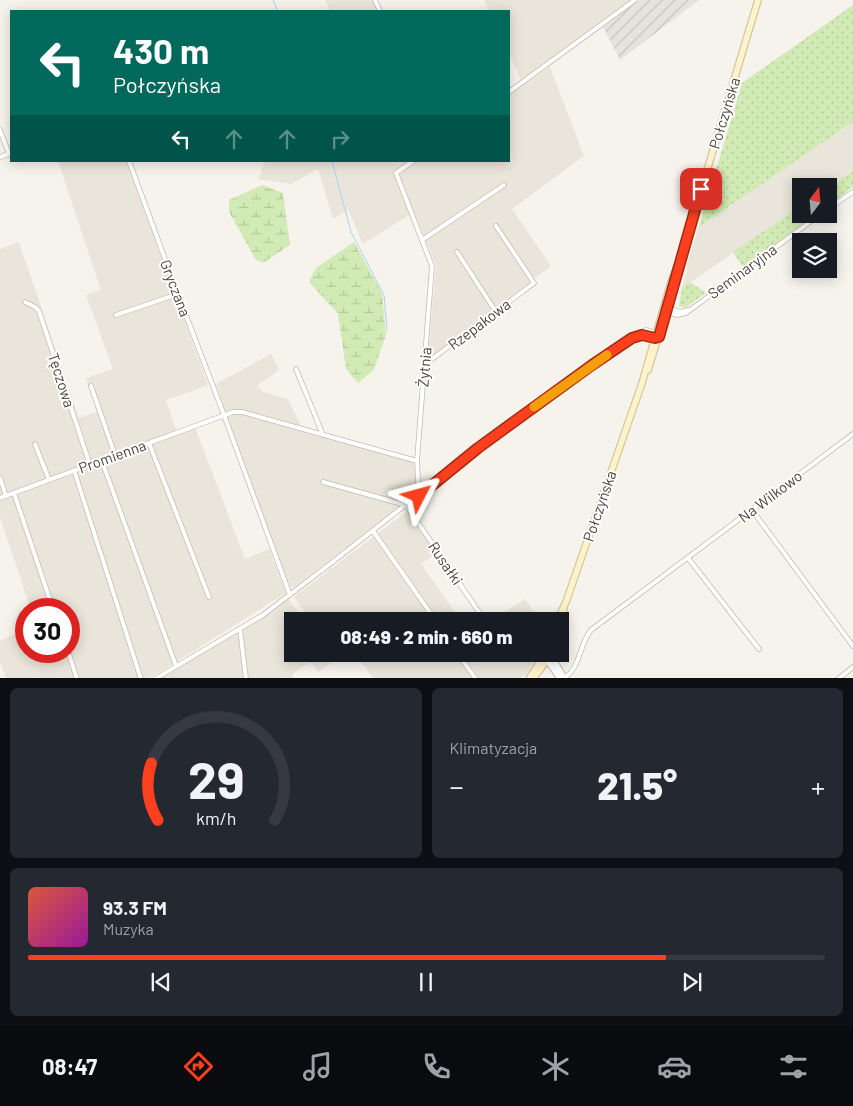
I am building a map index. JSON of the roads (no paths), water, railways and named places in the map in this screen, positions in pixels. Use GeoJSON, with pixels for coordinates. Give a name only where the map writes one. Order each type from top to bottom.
{"type":"FeatureCollection","features":[{"type":"Feature","properties":{"kind":"main road","name":"Połczyńska"},"geometry":{"type":"LineString","coordinates":[[561,612],[666,310],[675,269],[682,254],[758,0]]}},
{"type":"Feature","properties":{"kind":"main road","name":"Połczyńska"},"geometry":{"type":"LineString","coordinates":[[563,612],[565,604]]}},
{"type":"Feature","properties":{"kind":"main road"},"geometry":{"type":"LineString","coordinates":[[531,678],[542,662]]}},
{"type":"Feature","properties":{"kind":"street"},"geometry":{"type":"LineString","coordinates":[[510,91],[635,0]]}},
{"type":"Feature","properties":{"kind":"street"},"geometry":{"type":"LineString","coordinates":[[0,130],[10,153],[0,157]]}},
{"type":"Feature","properties":{"kind":"street","name":"Gryczana"},"geometry":{"type":"LineString","coordinates":[[129,162],[290,595]]}},
{"type":"Feature","properties":{"kind":"street","name":"Żytnia"},"geometry":{"type":"LineString","coordinates":[[412,162],[396,173],[432,266],[417,461],[419,496]]}},
{"type":"Feature","properties":{"kind":"street"},"geometry":{"type":"LineString","coordinates":[[422,240],[504,185]]}},
{"type":"Feature","properties":{"kind":"street"},"geometry":{"type":"LineString","coordinates":[[838,202],[853,192]]}},
{"type":"Feature","properties":{"kind":"street","name":"Seminaryjna"},"geometry":{"type":"LineString","coordinates":[[666,310],[688,310],[809,223]]}},
{"type":"Feature","properties":{"kind":"street","name":"Rzepakowa"},"geometry":{"type":"LineString","coordinates":[[424,365],[534,283],[496,226]]}},
{"type":"Feature","properties":{"kind":"street"},"geometry":{"type":"LineString","coordinates":[[457,252],[496,312]]}},
{"type":"Feature","properties":{"kind":"street"},"geometry":{"type":"LineString","coordinates":[[116,316],[172,296],[179,297]]}},
{"type":"Feature","properties":{"kind":"street","name":"Tęczowa"},"geometry":{"type":"LineString","coordinates":[[26,302],[35,306],[42,317],[90,465]]}},
{"type":"Feature","properties":{"kind":"street"},"geometry":{"type":"LineString","coordinates":[[154,678],[240,629],[290,595],[478,448],[592,365],[643,331],[657,336]]}},
{"type":"Feature","properties":{"kind":"street"},"geometry":{"type":"LineString","coordinates":[[296,370],[323,435]]}},
{"type":"Feature","properties":{"kind":"street"},"geometry":{"type":"LineString","coordinates":[[92,386],[116,455]]}},
{"type":"Feature","properties":{"kind":"street"},"geometry":{"type":"LineString","coordinates":[[224,415],[242,412],[417,461]]}},
{"type":"Feature","properties":{"kind":"street","name":"Promienna"},"geometry":{"type":"LineString","coordinates":[[0,498],[224,415]]}},
{"type":"Feature","properties":{"kind":"street","name":"Na Wilkowo"},"geometry":{"type":"LineString","coordinates":[[564,678],[573,671],[582,645],[591,630],[853,434]]}},
{"type":"Feature","properties":{"kind":"street"},"geometry":{"type":"LineString","coordinates":[[149,443],[208,597]]}},
{"type":"Feature","properties":{"kind":"street"},"geometry":{"type":"LineString","coordinates":[[35,444],[48,480]]}},
{"type":"Feature","properties":{"kind":"street"},"geometry":{"type":"LineString","coordinates":[[102,461],[176,666]]}},
{"type":"Feature","properties":{"kind":"street"},"geometry":{"type":"LineString","coordinates":[[74,470],[141,678]]}},
{"type":"Feature","properties":{"kind":"street"},"geometry":{"type":"LineString","coordinates":[[0,478],[6,496]]}},
{"type":"Feature","properties":{"kind":"street"},"geometry":{"type":"LineString","coordinates":[[323,482],[406,505]]}},
{"type":"Feature","properties":{"kind":"street"},"geometry":{"type":"LineString","coordinates":[[14,493],[48,598]]}},
{"type":"Feature","properties":{"kind":"street","name":"Rusałki"},"geometry":{"type":"LineString","coordinates":[[406,505],[479,612]]}},
{"type":"Feature","properties":{"kind":"street"},"geometry":{"type":"LineString","coordinates":[[752,510],[853,646]]}},
{"type":"Feature","properties":{"kind":"street"},"geometry":{"type":"LineString","coordinates":[[373,531],[430,612]]}},
{"type":"Feature","properties":{"kind":"street"},"geometry":{"type":"LineString","coordinates":[[688,558],[759,649]]}},
{"type":"Feature","properties":{"kind":"street"},"geometry":{"type":"LineString","coordinates":[[240,629],[246,678]]}},
{"type":"Feature","properties":{"kind":"street"},"geometry":{"type":"LineString","coordinates":[[464,662],[476,678]]}},
{"type":"Feature","properties":{"kind":"street"},"geometry":{"type":"LineString","coordinates":[[549,662],[560,678]]}},
{"type":"Feature","properties":{"kind":"street"},"geometry":{"type":"LineString","coordinates":[[555,662],[564,678]]}},
{"type":"Feature","properties":{"kind":"street"},"geometry":{"type":"LineString","coordinates":[[72,663],[77,678]]}},
{"type":"Feature","properties":{"kind":"street"},"geometry":{"type":"LineString","coordinates":[[838,678],[853,667]]}},
{"type":"Feature","properties":{"kind":"waterway"},"geometry":{"type":"LineString","coordinates":[[273,0],[278,10]]}},
{"type":"Feature","properties":{"kind":"waterway"},"geometry":{"type":"LineString","coordinates":[[332,162],[351,232],[384,295],[387,330]]}}]}
